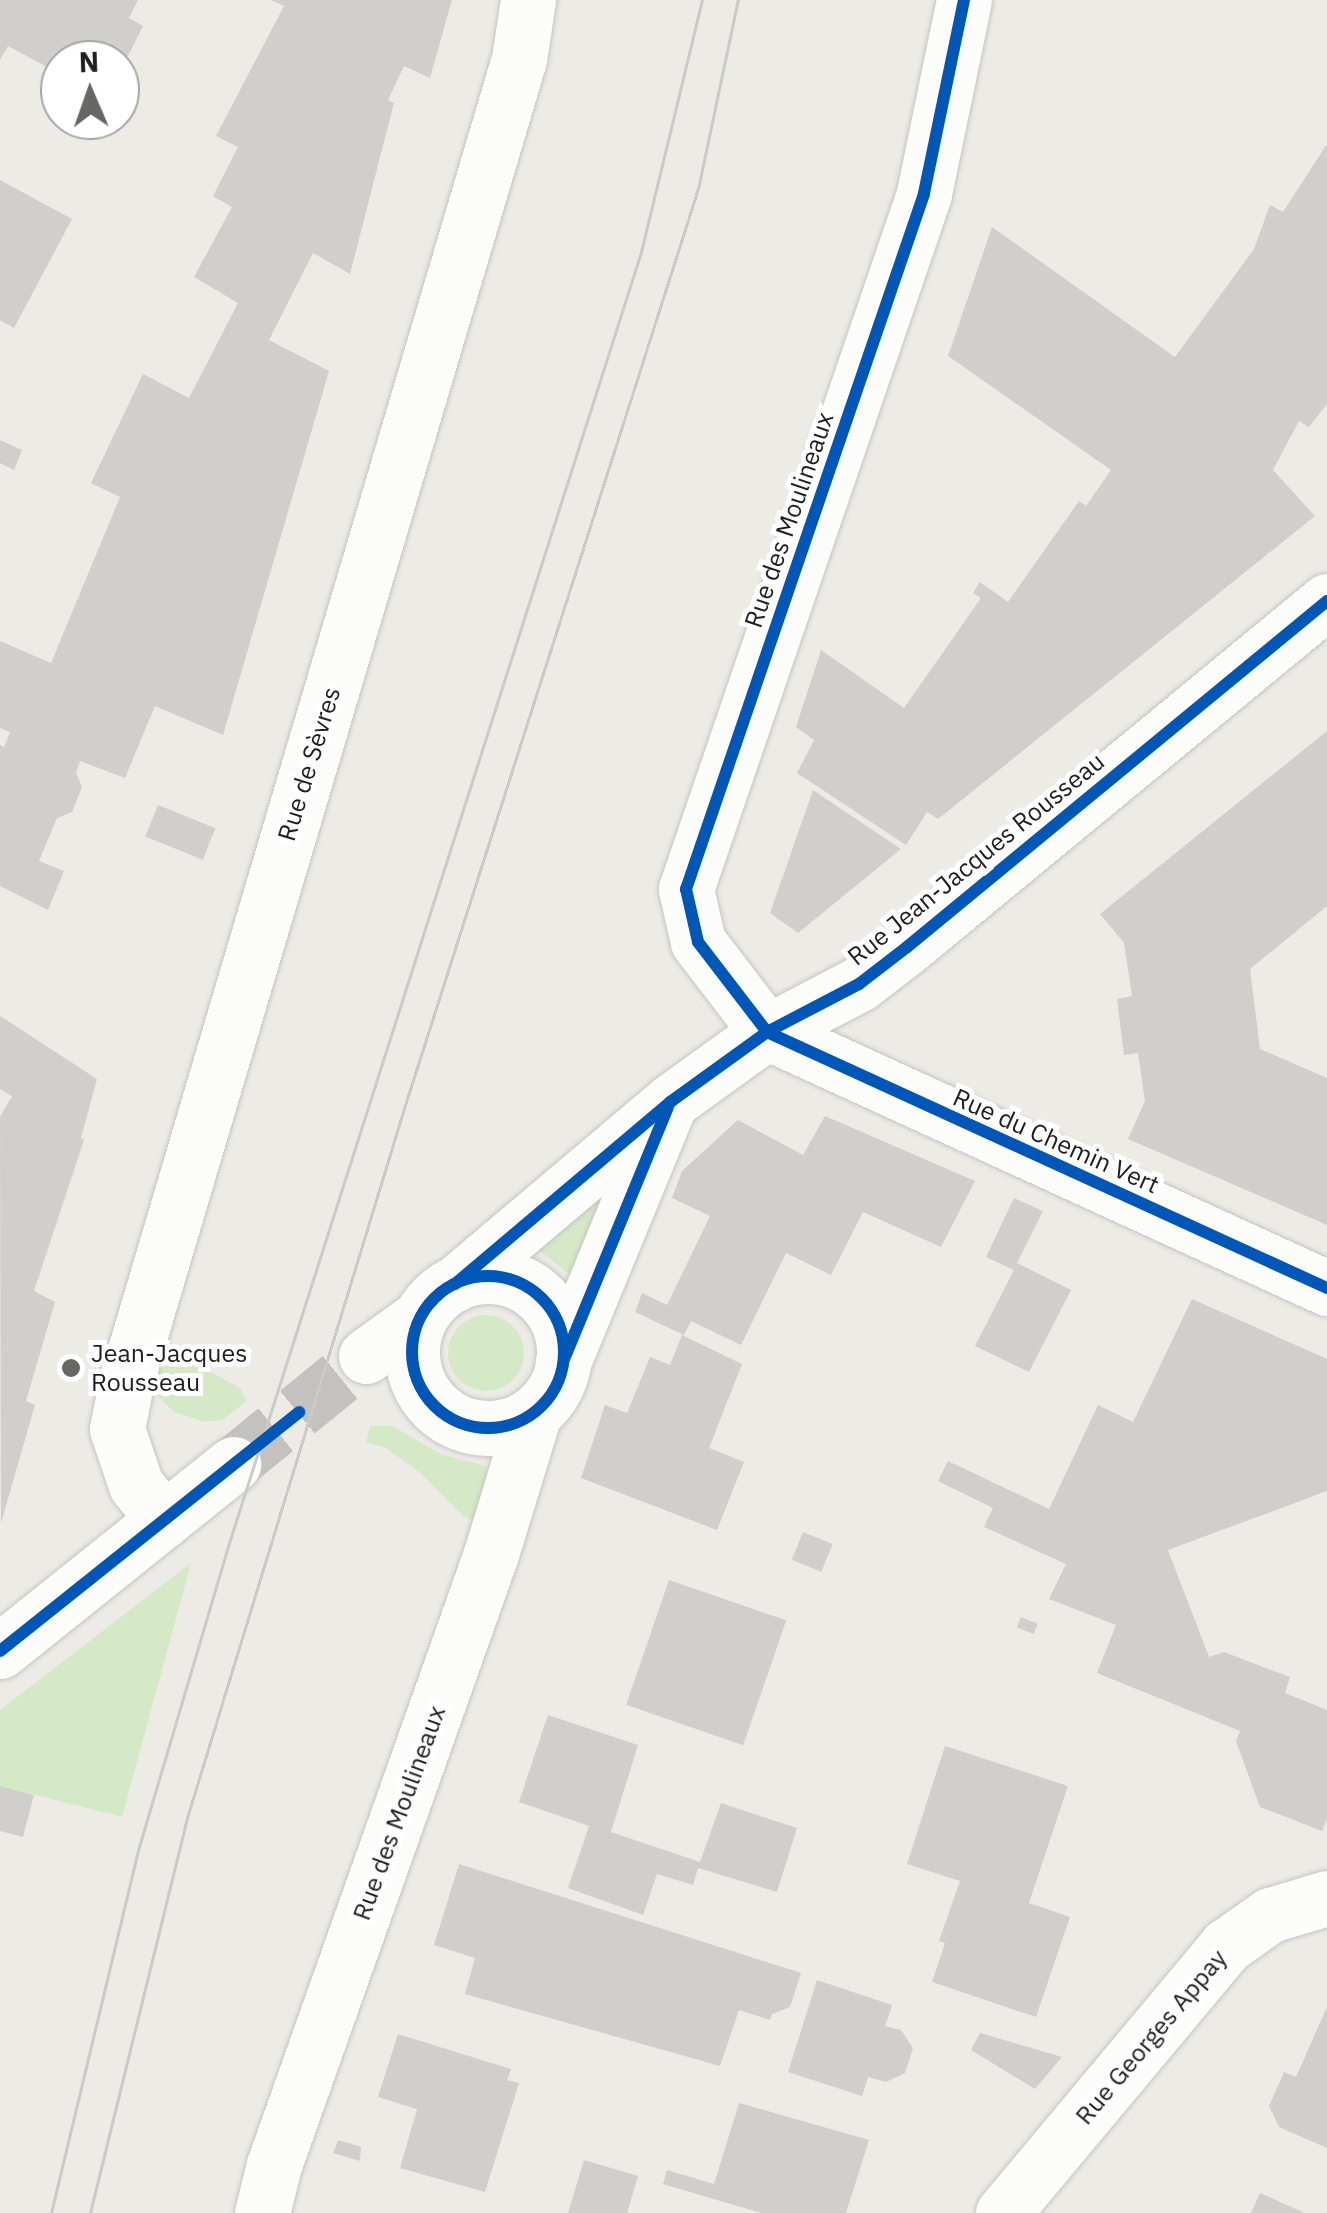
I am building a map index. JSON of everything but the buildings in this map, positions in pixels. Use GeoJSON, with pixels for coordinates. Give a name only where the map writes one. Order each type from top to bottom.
{"type":"FeatureCollection","features":[{"type":"Feature","properties":{"kind":"street","name":"Rue de Sèvres"},"geometry":{"type":"LineString","coordinates":[[164,1520],[136,1485],[117,1429],[127,1378],[519,59],[528,0]]}},
{"type":"Feature","properties":{"kind":"street","name":"Rue des Moulineaux"},"geometry":{"type":"LineString","coordinates":[[766,1032],[698,942],[686,888],[924,194],[964,0]]}},
{"type":"Feature","properties":{"kind":"street","name":"Rue Jean-Jacques Rousseau"},"geometry":{"type":"LineString","coordinates":[[534,1413],[490,1429],[466,1425],[378,1373],[437,1300],[670,1102],[766,1032],[859,984],[1327,601]]}},
{"type":"Feature","properties":{"kind":"street","name":"Rue du Chemin Vert"},"geometry":{"type":"LineString","coordinates":[[766,1032],[1327,1288]]}},
{"type":"Feature","properties":{"kind":"street","name":"Rue des Moulineaux"},"geometry":{"type":"LineString","coordinates":[[262,2213],[274,2165],[491,1554],[534,1413],[549,1398],[670,1102]]}},
{"type":"Feature","properties":{"kind":"street"},"geometry":{"type":"LineString","coordinates":[[437,1300],[477,1277],[500,1277],[541,1298],[562,1338],[563,1362]]}},
{"type":"Feature","properties":{"kind":"street"},"geometry":{"type":"LineString","coordinates":[[0,1651],[233,1464]]}},
{"type":"Feature","properties":{"kind":"street","name":"Rue Georges Appay"},"geometry":{"type":"LineString","coordinates":[[1003,2213],[1226,1946],[1270,1915],[1327,1898]]}},
{"type":"Feature","properties":{"kind":"green space"},"geometry":{"type":"Polygon","coordinates":[[[603,1193],[573,1277],[536,1248],[603,1193]]]}},
{"type":"Feature","properties":{"kind":"green space"},"geometry":{"type":"Polygon","coordinates":[[[486,1315],[513,1326],[524,1353],[513,1380],[486,1391],[459,1380],[448,1353],[459,1326],[486,1315]]]}},
{"type":"Feature","properties":{"kind":"green space"},"geometry":{"type":"Polygon","coordinates":[[[158,1332],[203,1368],[240,1388],[247,1401],[222,1420],[205,1422],[174,1412],[148,1387],[158,1332]]]}},
{"type":"Feature","properties":{"kind":"green space"},"geometry":{"type":"Polygon","coordinates":[[[370,1426],[392,1426],[441,1454],[486,1466],[480,1521],[463,1516],[423,1475],[386,1448],[366,1442],[370,1426]]]}},
{"type":"Feature","properties":{"kind":"green space"},"geometry":{"type":"Polygon","coordinates":[[[191,1563],[122,1817],[0,1786],[0,1710],[191,1563]]]}},
{"type":"Feature","properties":{"kind":"tunnel"},"geometry":{"type":"LineString","coordinates":[[233,1464],[366,1356]]}},
{"type":"Feature","properties":{"kind":"tram line"},"geometry":{"type":"LineString","coordinates":[[51,2213],[139,1847],[230,1540],[641,252],[702,0]]}},
{"type":"Feature","properties":{"kind":"tram line"},"geometry":{"type":"LineString","coordinates":[[90,2213],[187,1818],[407,1099],[698,189],[738,0]]}},
{"type":"Feature","properties":{"kind":"cycle path"},"geometry":{"type":"LineString","coordinates":[[964,0],[924,194],[686,889],[698,942],[767,1032],[1327,1288]]}},
{"type":"Feature","properties":{"kind":"cycle path"},"geometry":{"type":"LineString","coordinates":[[455,1284],[670,1102],[767,1032],[859,984],[907,947],[1327,601]]}},
{"type":"Feature","properties":{"kind":"cycle path"},"geometry":{"type":"LineString","coordinates":[[565,1357],[668,1107]]}},
{"type":"Feature","properties":{"kind":"cycle path"},"geometry":{"type":"LineString","coordinates":[[488,1276],[517,1282],[541,1299],[558,1323],[564,1352],[558,1381],[541,1405],[517,1422],[488,1428],[459,1422],[435,1405],[418,1381],[412,1352],[418,1323],[435,1299],[459,1282],[488,1276]]}},
{"type":"Feature","properties":{"kind":"cycle path"},"geometry":{"type":"LineString","coordinates":[[0,1651],[299,1412]]}},
{"type":"Feature","properties":{"kind":"place","name":"Jean-Jacques Rousseau"},"geometry":{"type":"Point","coordinates":[71,1368]}}]}
